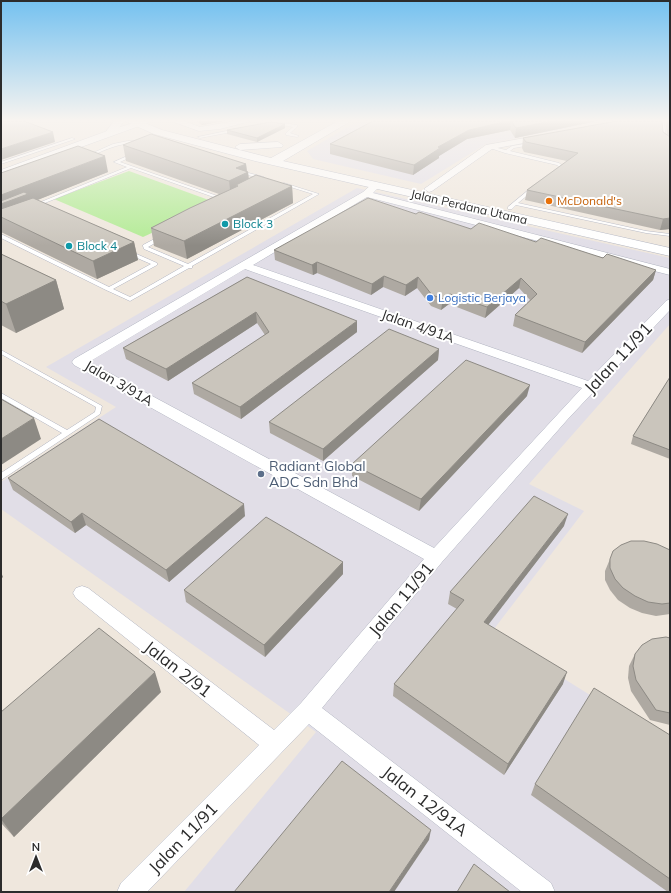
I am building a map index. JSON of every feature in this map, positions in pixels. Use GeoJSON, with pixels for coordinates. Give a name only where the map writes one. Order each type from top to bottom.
{"type":"FeatureCollection","features":[{"type":"Feature","properties":{"kind":"street"},"geometry":{"type":"LineString","coordinates":[[14,170],[34,163]]}},
{"type":"Feature","properties":{"kind":"street","name":"Jalan Perdana Utama"},"geometry":{"type":"LineString","coordinates":[[275,163],[371,190],[670,252]]}},
{"type":"Feature","properties":{"kind":"street","name":"Jalan Perdana Utama"},"geometry":{"type":"LineString","coordinates":[[314,163],[429,189],[513,206],[670,245]]}},
{"type":"Feature","properties":{"kind":"street"},"geometry":{"type":"LineString","coordinates":[[429,189],[467,163]]}},
{"type":"Feature","properties":{"kind":"street"},"geometry":{"type":"LineString","coordinates":[[358,173],[378,183],[371,190],[670,272]]}},
{"type":"Feature","properties":{"kind":"street","name":"Jalan 3/91A"},"geometry":{"type":"LineString","coordinates":[[371,190],[79,362],[436,557]]}},
{"type":"Feature","properties":{"kind":"street"},"geometry":{"type":"LineString","coordinates":[[644,239],[670,242]]}},
{"type":"Feature","properties":{"kind":"street","name":"Jalan 4/91A"},"geometry":{"type":"LineString","coordinates":[[244,265],[592,387]]}},
{"type":"Feature","properties":{"kind":"street","name":"Jalan 11/91"},"geometry":{"type":"LineString","coordinates":[[130,892],[308,710],[436,557],[562,417],[670,303]]}},
{"type":"Feature","properties":{"kind":"street","name":"Jalan 2/91"},"geometry":{"type":"LineString","coordinates":[[82,593],[275,744]]}},
{"type":"Feature","properties":{"kind":"street","name":"Jalan 12/91A"},"geometry":{"type":"LineString","coordinates":[[308,710],[542,892]]}},
{"type":"Feature","properties":{"kind":"lane"},"geometry":{"type":"LineString","coordinates":[[120,163],[232,202]]}},
{"type":"Feature","properties":{"kind":"lane"},"geometry":{"type":"LineString","coordinates":[[550,176],[562,167],[552,163]]}},
{"type":"Feature","properties":{"kind":"lane"},"geometry":{"type":"LineString","coordinates":[[30,207],[131,167]]}},
{"type":"Feature","properties":{"kind":"lane"},"geometry":{"type":"LineString","coordinates":[[235,170],[272,181]]}},
{"type":"Feature","properties":{"kind":"lane"},"geometry":{"type":"LineString","coordinates":[[1,236],[127,299],[133,299],[317,194],[279,183]]}},
{"type":"Feature","properties":{"kind":"lane"},"geometry":{"type":"LineString","coordinates":[[513,206],[538,186]]}},
{"type":"Feature","properties":{"kind":"lane"},"geometry":{"type":"LineString","coordinates":[[513,206],[670,235]]}},
{"type":"Feature","properties":{"kind":"lane"},"geometry":{"type":"LineString","coordinates":[[168,234],[145,246],[146,248],[190,267]]}},
{"type":"Feature","properties":{"kind":"lane"},"geometry":{"type":"LineString","coordinates":[[108,289],[155,264],[125,250]]}},
{"type":"Feature","properties":{"kind":"lane"},"geometry":{"type":"LineString","coordinates":[[1,352],[100,406],[98,413],[1,477]]}},
{"type":"Feature","properties":{"kind":"lane"},"geometry":{"type":"LineString","coordinates":[[1,395],[67,433]]}},
{"type":"Feature","properties":{"kind":"shaded area"},"geometry":{"type":"Polygon","coordinates":[[[329,163],[456,163],[421,184],[329,163]]]}},
{"type":"Feature","properties":{"kind":"shaded area"},"geometry":{"type":"Polygon","coordinates":[[[357,188],[670,258],[670,324],[529,484],[584,511],[491,633],[670,745],[670,892],[184,892],[316,732],[1,509],[1,482],[116,407],[46,367],[357,188]]]}},
{"type":"Feature","properties":{"kind":"green space"},"geometry":{"type":"Polygon","coordinates":[[[129,171],[217,203],[143,237],[54,199],[129,171]]]}},
{"type":"Feature","properties":{"kind":"building"},"geometry":{"type":"Polygon","coordinates":[[[30,163],[87,163],[1,195],[1,173],[30,163]]]}},
{"type":"Feature","properties":{"kind":"building"},"geometry":{"type":"Polygon","coordinates":[[[175,163],[242,163],[246,164],[236,168],[248,172],[229,181],[175,163]]]}},
{"type":"Feature","properties":{"kind":"building"},"geometry":{"type":"Polygon","coordinates":[[[405,163],[418,163],[414,165],[405,163]]]}},
{"type":"Feature","properties":{"kind":"building"},"geometry":{"type":"Polygon","coordinates":[[[565,163],[670,163],[670,218],[663,219],[527,190],[565,163]]]}},
{"type":"Feature","properties":{"kind":"building"},"geometry":{"type":"Polygon","coordinates":[[[256,175],[292,186],[184,241],[151,228],[238,186],[236,185],[256,175]]]}},
{"type":"Feature","properties":{"kind":"building"},"geometry":{"type":"Polygon","coordinates":[[[24,192],[28,194],[1,204],[1,201],[24,192]]]}},
{"type":"Feature","properties":{"kind":"building"},"geometry":{"type":"Polygon","coordinates":[[[33,198],[134,242],[93,261],[1,217],[1,209],[33,198]]]}},
{"type":"Feature","properties":{"kind":"building"},"geometry":{"type":"Polygon","coordinates":[[[368,198],[416,214],[419,212],[471,229],[479,223],[536,242],[541,238],[603,258],[607,254],[656,270],[585,342],[515,315],[537,294],[521,278],[487,307],[450,294],[443,299],[432,295],[418,277],[406,285],[384,276],[372,284],[317,262],[312,265],[274,250],[368,198]]]}},
{"type":"Feature","properties":{"kind":"building"},"geometry":{"type":"Polygon","coordinates":[[[1,254],[56,280],[6,304],[1,301],[1,254]]]}},
{"type":"Feature","properties":{"kind":"building"},"geometry":{"type":"Polygon","coordinates":[[[247,277],[357,321],[240,407],[192,383],[269,332],[256,312],[166,369],[123,348],[247,277]]]}},
{"type":"Feature","properties":{"kind":"building"},"geometry":{"type":"Polygon","coordinates":[[[389,329],[439,349],[323,449],[269,422],[389,329]]]}},
{"type":"Feature","properties":{"kind":"building"},"geometry":{"type":"Polygon","coordinates":[[[466,360],[530,385],[421,499],[352,464],[466,360]]]}},
{"type":"Feature","properties":{"kind":"building"},"geometry":{"type":"Polygon","coordinates":[[[670,377],[670,450],[633,436],[670,377]]]}},
{"type":"Feature","properties":{"kind":"building"},"geometry":{"type":"Polygon","coordinates":[[[1,399],[34,418],[1,439],[1,399]]]}},
{"type":"Feature","properties":{"kind":"building"},"geometry":{"type":"Polygon","coordinates":[[[99,419],[244,504],[166,570],[82,513],[71,522],[8,478],[99,419]]]}},
{"type":"Feature","properties":{"kind":"building"},"geometry":{"type":"Polygon","coordinates":[[[534,496],[568,514],[484,622],[567,672],[508,764],[394,684],[464,600],[450,592],[534,496]]]}},
{"type":"Feature","properties":{"kind":"building"},"geometry":{"type":"Polygon","coordinates":[[[266,517],[343,562],[264,645],[184,590],[266,517]]]}},
{"type":"Feature","properties":{"kind":"building"},"geometry":{"type":"Polygon","coordinates":[[[631,541],[644,541],[657,544],[670,550],[670,603],[662,604],[648,602],[623,588],[615,579],[610,568],[610,559],[613,551],[621,545],[631,541]]]}},
{"type":"Feature","properties":{"kind":"building"},"geometry":{"type":"Polygon","coordinates":[[[99,628],[155,672],[1,819],[1,712],[99,628]]]}},
{"type":"Feature","properties":{"kind":"building"},"geometry":{"type":"Polygon","coordinates":[[[666,637],[670,638],[670,713],[656,710],[636,680],[633,666],[635,654],[642,645],[652,639],[666,637]]]}},
{"type":"Feature","properties":{"kind":"building"},"geometry":{"type":"Polygon","coordinates":[[[594,688],[670,735],[670,879],[535,784],[594,688]]]}},
{"type":"Feature","properties":{"kind":"building"},"geometry":{"type":"Polygon","coordinates":[[[342,761],[431,830],[389,892],[234,892],[342,761]]]}},
{"type":"Feature","properties":{"kind":"building"},"geometry":{"type":"Polygon","coordinates":[[[474,864],[510,892],[457,892],[474,864]]]}},
{"type":"Feature","properties":{"kind":"place","name":"McDonald's"},"geometry":{"type":"Point","coordinates":[549,201]}},
{"type":"Feature","properties":{"kind":"place","name":"Block 3"},"geometry":{"type":"Point","coordinates":[225,224]}},
{"type":"Feature","properties":{"kind":"place","name":"Block 4"},"geometry":{"type":"Point","coordinates":[69,246]}},
{"type":"Feature","properties":{"kind":"place","name":"Logistic Berjaya"},"geometry":{"type":"Point","coordinates":[430,298]}},
{"type":"Feature","properties":{"kind":"place","name":"Radiant Global ADC Sdn Bhd"},"geometry":{"type":"Point","coordinates":[261,474]}}]}
